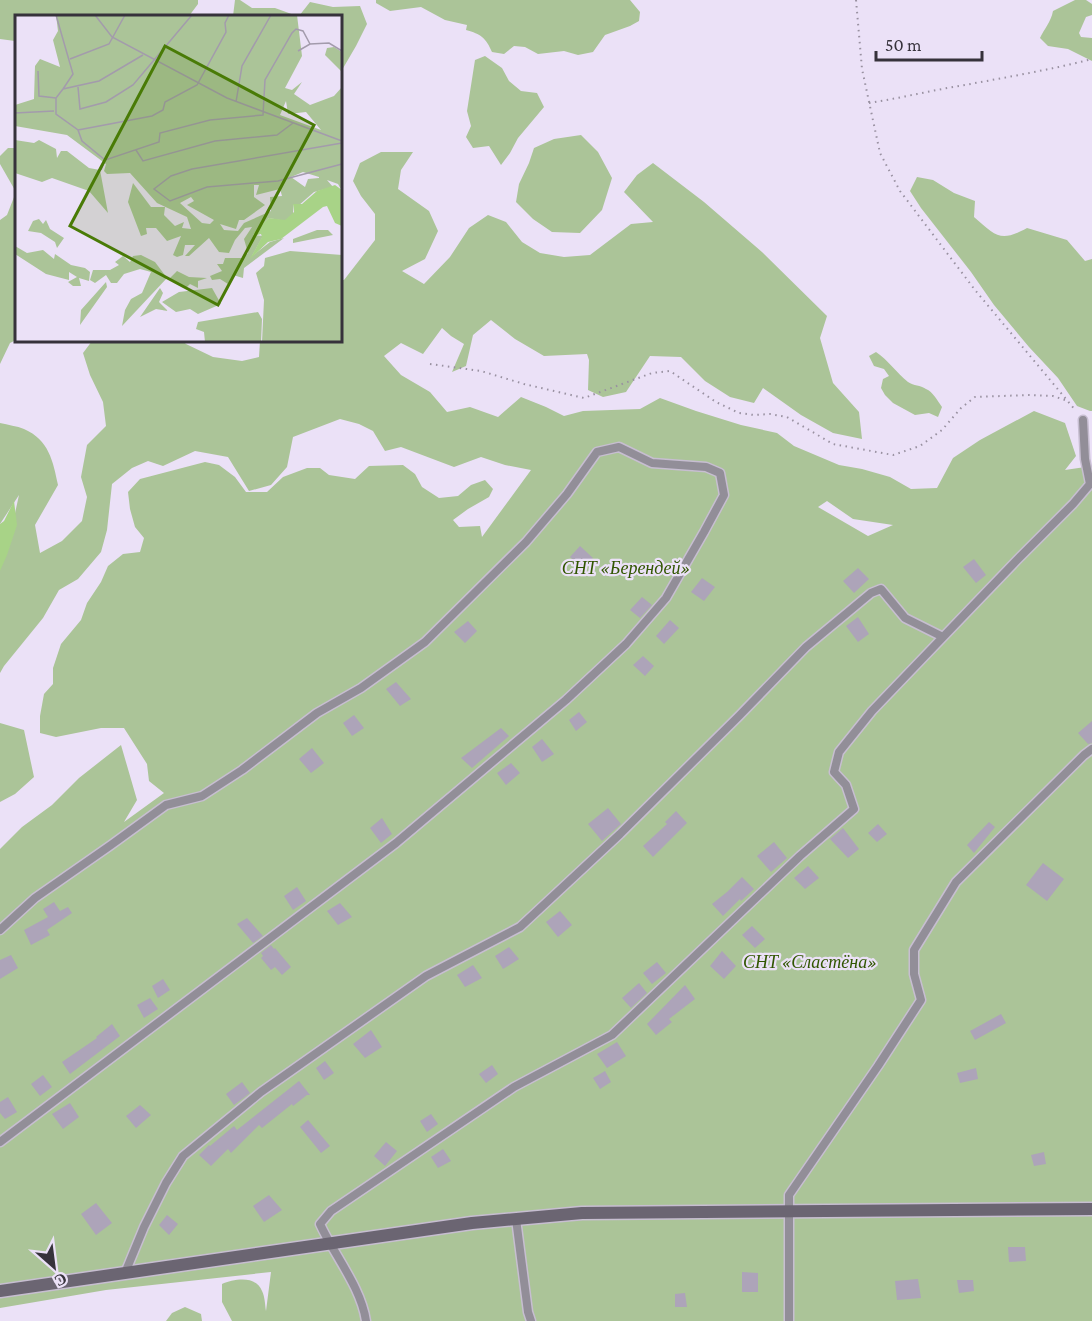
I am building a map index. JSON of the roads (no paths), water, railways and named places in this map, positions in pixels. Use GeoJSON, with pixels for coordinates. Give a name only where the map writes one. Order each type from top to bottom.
{"type":"FeatureCollection","features":[{"type":"Feature","properties":{"kind":"street"},"geometry":{"type":"LineString","coordinates":[[0,1291],[472,1223],[582,1213],[1092,1209]]}},
{"type":"Feature","properties":{"kind":"lane"},"geometry":{"type":"LineString","coordinates":[[366,1321],[348,1274],[328,1244],[320,1224],[331,1211],[514,1087],[612,1035],[800,856],[854,808],[846,785],[834,772],[838,752],[872,711],[1091,484],[1085,459],[1083,420]]}},
{"type":"Feature","properties":{"kind":"lane"},"geometry":{"type":"LineString","coordinates":[[0,930],[35,898],[166,805],[202,796],[242,770],[317,713],[361,688],[425,642],[526,542],[567,494],[597,452],[619,447],[652,463],[706,467],[720,473],[724,495],[666,598],[626,644],[566,700],[396,843],[0,1142]]}},
{"type":"Feature","properties":{"kind":"lane"},"geometry":{"type":"LineString","coordinates":[[125,1273],[153,1209],[183,1156],[261,1092],[426,976],[520,927],[620,834],[806,646],[871,593],[881,589],[905,618],[943,637]]}},
{"type":"Feature","properties":{"kind":"lane"},"geometry":{"type":"LineString","coordinates":[[789,1321],[789,1195],[921,1000],[914,974],[914,950],[956,882],[1092,748]]}},
{"type":"Feature","properties":{"kind":"lane"},"geometry":{"type":"LineString","coordinates":[[516,1219],[531,1321]]}},
{"type":"Feature","properties":{"kind":"park label","name":"СНТ «Берендей»"},"geometry":{"type":"Point","coordinates":[626,568]}},
{"type":"Feature","properties":{"kind":"park label","name":"СНТ «Сластёна»"},"geometry":{"type":"Point","coordinates":[810,962]}}]}
